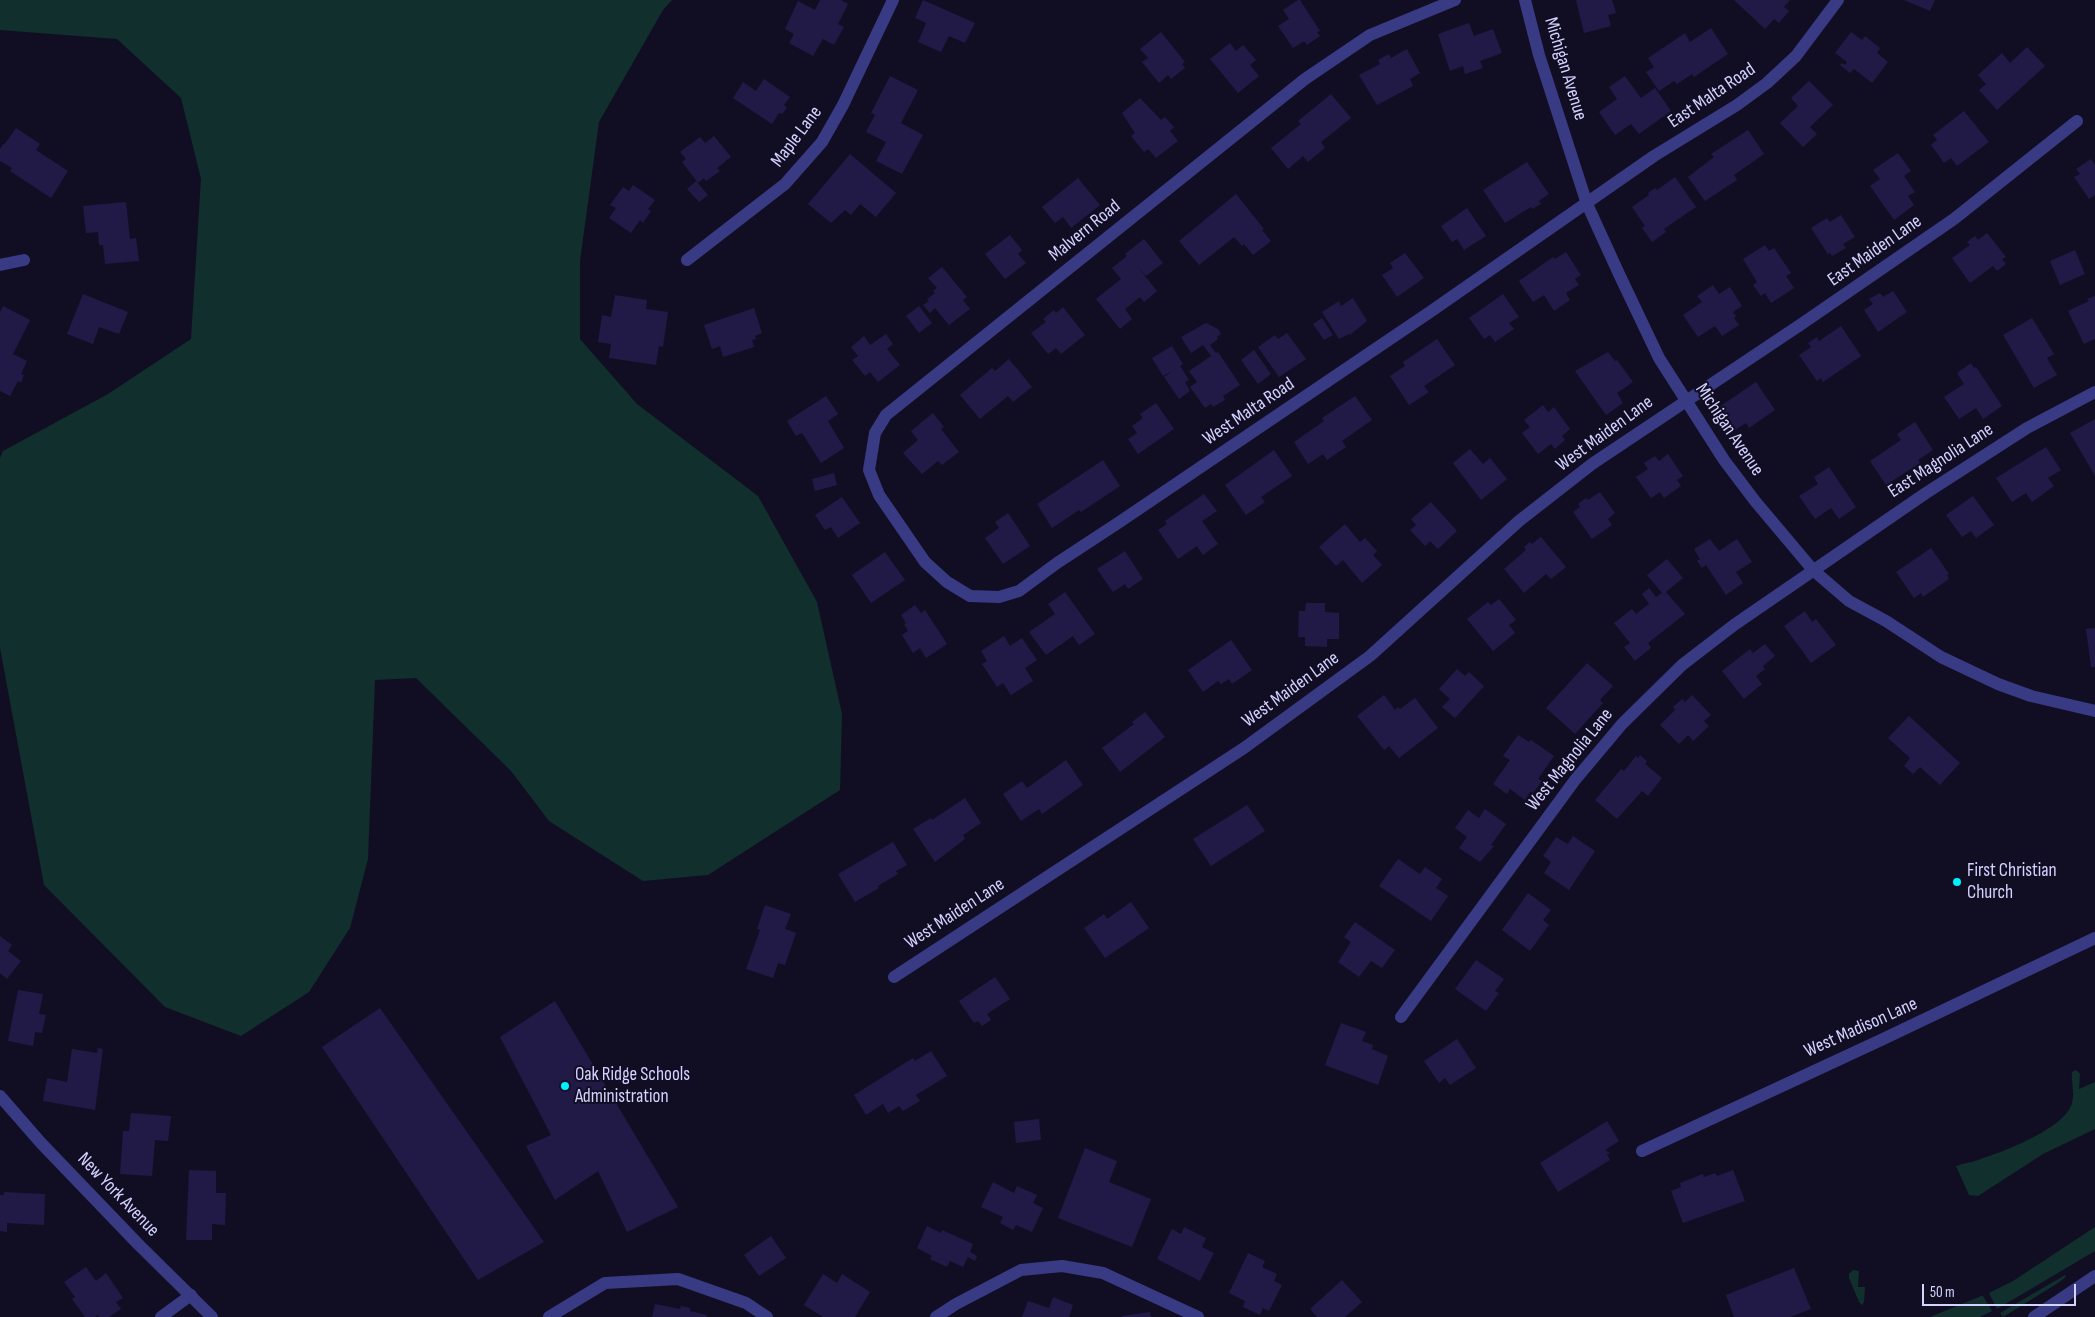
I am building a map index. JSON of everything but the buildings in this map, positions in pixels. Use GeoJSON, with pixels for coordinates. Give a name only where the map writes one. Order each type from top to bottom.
{"type":"FeatureCollection","features":[{"type":"Feature","properties":{"kind":"street","name":"Maple Lane"},"geometry":{"type":"LineString","coordinates":[[687,260],[785,184],[822,142],[844,106],[893,0]]}},
{"type":"Feature","properties":{"kind":"street","name":"Malvern Road"},"geometry":{"type":"LineString","coordinates":[[925,562],[879,495],[869,470],[875,433],[886,415],[1305,79],[1370,35],[1455,0]]}},
{"type":"Feature","properties":{"kind":"street","name":"Michigan Avenue"},"geometry":{"type":"LineString","coordinates":[[1525,0],[1539,55],[1587,204],[1659,358],[1737,477],[1813,570],[1849,601],[1886,621],[1941,657],[1998,684],[2031,696],[2095,711]]}},
{"type":"Feature","properties":{"kind":"street","name":"East Malta Road"},"geometry":{"type":"LineString","coordinates":[[1587,204],[1654,156],[1737,105],[1767,83],[1796,56],[1838,0]]}},
{"type":"Feature","properties":{"kind":"street","name":"East Maiden Lane"},"geometry":{"type":"LineString","coordinates":[[1686,400],[1803,323],[1946,224],[2078,121]]}},
{"type":"Feature","properties":{"kind":"street","name":"West Malta Road"},"geometry":{"type":"LineString","coordinates":[[925,562],[947,582],[970,596],[999,597],[1019,591],[1057,563],[1587,204]]}},
{"type":"Feature","properties":{"kind":"street"},"geometry":{"type":"LineString","coordinates":[[0,265],[24,260]]}},
{"type":"Feature","properties":{"kind":"street","name":"East Magnolia Lane"},"geometry":{"type":"LineString","coordinates":[[1813,570],[1911,502],[1990,451],[2095,392]]}},
{"type":"Feature","properties":{"kind":"street","name":"West Maiden Lane"},"geometry":{"type":"LineString","coordinates":[[894,976],[1190,784],[1370,656],[1527,516],[1592,464],[1686,400]]}},
{"type":"Feature","properties":{"kind":"street","name":"West Magnolia Lane"},"geometry":{"type":"LineString","coordinates":[[1401,1017],[1458,941],[1535,832],[1622,724],[1682,665],[1728,629],[1813,570]]}},
{"type":"Feature","properties":{"kind":"street","name":"West Madison Lane"},"geometry":{"type":"LineString","coordinates":[[1642,1151],[2095,938]]}},
{"type":"Feature","properties":{"kind":"street","name":"New York Avenue"},"geometry":{"type":"LineString","coordinates":[[0,1096],[54,1157],[212,1317]]}},
{"type":"Feature","properties":{"kind":"street"},"geometry":{"type":"LineString","coordinates":[[936,1317],[956,1304],[1021,1270],[1062,1266],[1103,1273],[1198,1317]]}},
{"type":"Feature","properties":{"kind":"street"},"geometry":{"type":"LineString","coordinates":[[2034,1317],[2095,1276]]}},
{"type":"Feature","properties":{"kind":"street"},"geometry":{"type":"LineString","coordinates":[[548,1317],[605,1283],[678,1278],[746,1303],[767,1317]]}},
{"type":"Feature","properties":{"kind":"street"},"geometry":{"type":"LineString","coordinates":[[161,1317],[191,1295]]}},
{"type":"Feature","properties":{"kind":"green space"},"geometry":{"type":"Polygon","coordinates":[[[0,0],[672,0],[663,10],[599,122],[580,261],[580,339],[637,404],[758,496],[817,602],[842,714],[840,790],[708,875],[643,881],[549,821],[511,771],[416,678],[375,680],[368,859],[350,928],[309,992],[241,1036],[165,1007],[44,885],[0,648],[0,458],[3,451],[108,394],[191,339],[201,179],[181,98],[117,39],[0,30],[0,0]]]}},
{"type":"Feature","properties":{"kind":"green space"},"geometry":{"type":"Polygon","coordinates":[[[2076,1070],[2080,1074],[2079,1089],[2095,1082],[2095,1129],[2043,1154],[1978,1196],[1969,1195],[1956,1166],[1975,1161],[2016,1145],[2058,1122],[2067,1113],[2072,1103],[2072,1072],[2076,1070]]]}},
{"type":"Feature","properties":{"kind":"green space"},"geometry":{"type":"Polygon","coordinates":[[[2095,1227],[2095,1251],[1997,1309],[1989,1293],[2013,1281],[2095,1227]]]}},
{"type":"Feature","properties":{"kind":"green space"},"geometry":{"type":"Polygon","coordinates":[[[1853,1270],[1859,1271],[1858,1287],[1865,1287],[1862,1305],[1849,1278],[1849,1274],[1853,1270]]]}},
{"type":"Feature","properties":{"kind":"green space"},"geometry":{"type":"Polygon","coordinates":[[[2065,1275],[2066,1277],[2058,1283],[2003,1317],[2000,1313],[2065,1275]]]}},
{"type":"Feature","properties":{"kind":"green space"},"geometry":{"type":"Polygon","coordinates":[[[1983,1296],[1992,1311],[1980,1317],[1930,1317],[1983,1296]]]}},
{"type":"Feature","properties":{"kind":"place","name":"First Christian Church"},"geometry":{"type":"Point","coordinates":[1957,882]}},
{"type":"Feature","properties":{"kind":"place","name":"Oak Ridge Schools Administration"},"geometry":{"type":"Point","coordinates":[565,1086]}}]}
